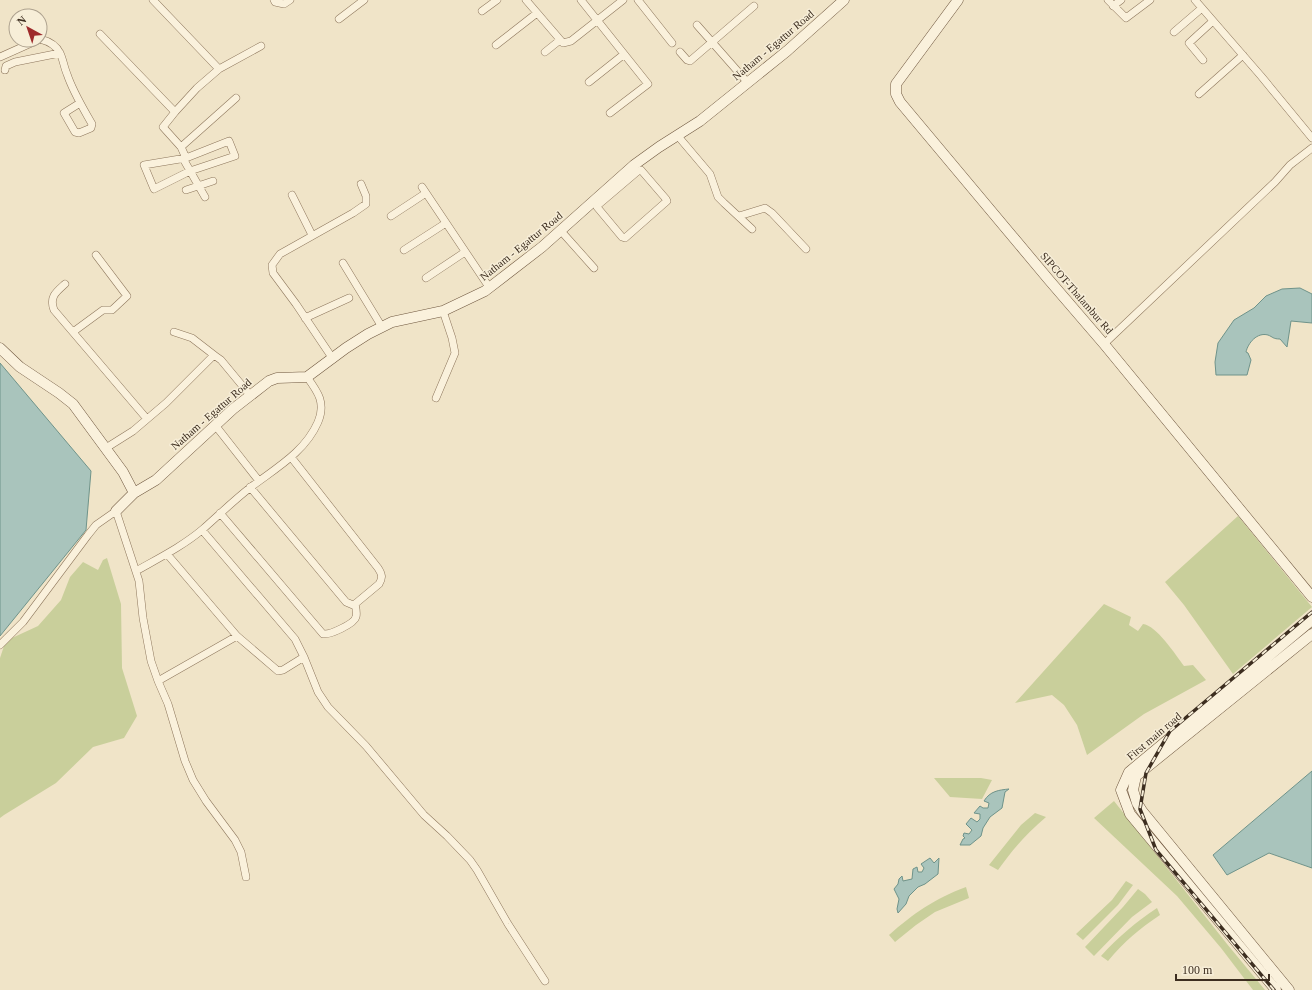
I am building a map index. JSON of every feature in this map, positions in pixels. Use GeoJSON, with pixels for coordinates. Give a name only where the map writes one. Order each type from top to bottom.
{"type":"FeatureCollection","features":[{"type":"Feature","properties":{"kind":"street"},"geometry":{"type":"LineString","coordinates":[[153,0],[218,69]]}},
{"type":"Feature","properties":{"kind":"street"},"geometry":{"type":"LineString","coordinates":[[274,0],[275,2],[284,4],[290,0]]}},
{"type":"Feature","properties":{"kind":"street"},"geometry":{"type":"LineString","coordinates":[[339,19],[364,0]]}},
{"type":"Feature","properties":{"kind":"street"},"geometry":{"type":"LineString","coordinates":[[482,12],[497,0]]}},
{"type":"Feature","properties":{"kind":"street"},"geometry":{"type":"LineString","coordinates":[[526,0],[563,43],[572,40],[623,0]]}},
{"type":"Feature","properties":{"kind":"street"},"geometry":{"type":"LineString","coordinates":[[581,0],[623,55],[648,84],[610,113]]}},
{"type":"Feature","properties":{"kind":"street"},"geometry":{"type":"LineString","coordinates":[[638,0],[672,43]]}},
{"type":"Feature","properties":{"kind":"street","name":"Natham - Egattur Road"},"geometry":{"type":"LineString","coordinates":[[116,511],[134,493],[156,480],[215,425],[269,381],[276,378],[307,378],[346,348],[392,322],[444,312],[489,287],[598,202],[636,168],[677,135],[700,121],[748,83],[787,51],[844,0]]}},
{"type":"Feature","properties":{"kind":"street","name":"SIPCOT-Thalambur Rd"},"geometry":{"type":"LineString","coordinates":[[958,0],[896,84],[896,94],[900,102],[1104,344],[1312,597]]}},
{"type":"Feature","properties":{"kind":"street"},"geometry":{"type":"LineString","coordinates":[[1108,0],[1126,18],[1150,0]]}},
{"type":"Feature","properties":{"kind":"street"},"geometry":{"type":"LineString","coordinates":[[1113,6],[1121,0]]}},
{"type":"Feature","properties":{"kind":"street"},"geometry":{"type":"LineString","coordinates":[[1195,0],[1312,138]]}},
{"type":"Feature","properties":{"kind":"street"},"geometry":{"type":"LineString","coordinates":[[680,52],[686,60],[690,61],[754,6]]}},
{"type":"Feature","properties":{"kind":"street"},"geometry":{"type":"LineString","coordinates":[[1174,32],[1202,8]]}},
{"type":"Feature","properties":{"kind":"street"},"geometry":{"type":"LineString","coordinates":[[496,45],[537,13]]}},
{"type":"Feature","properties":{"kind":"street"},"geometry":{"type":"LineString","coordinates":[[1203,60],[1188,43],[1213,21]]}},
{"type":"Feature","properties":{"kind":"street"},"geometry":{"type":"LineString","coordinates":[[697,25],[748,83]]}},
{"type":"Feature","properties":{"kind":"street"},"geometry":{"type":"LineString","coordinates":[[100,34],[175,112]]}},
{"type":"Feature","properties":{"kind":"street"},"geometry":{"type":"LineString","coordinates":[[545,52],[560,40]]}},
{"type":"Feature","properties":{"kind":"street"},"geometry":{"type":"LineString","coordinates":[[48,42],[60,53],[67,74],[80,103]]}},
{"type":"Feature","properties":{"kind":"street"},"geometry":{"type":"LineString","coordinates":[[204,197],[185,162],[186,158],[181,147],[163,127],[196,88],[218,69],[262,46]]}},
{"type":"Feature","properties":{"kind":"street"},"geometry":{"type":"LineString","coordinates":[[0,56],[20,48]]}},
{"type":"Feature","properties":{"kind":"street"},"geometry":{"type":"LineString","coordinates":[[5,70],[6,66],[14,62],[60,53]]}},
{"type":"Feature","properties":{"kind":"street"},"geometry":{"type":"LineString","coordinates":[[589,82],[623,55]]}},
{"type":"Feature","properties":{"kind":"street"},"geometry":{"type":"LineString","coordinates":[[1199,94],[1243,55]]}},
{"type":"Feature","properties":{"kind":"street"},"geometry":{"type":"LineString","coordinates":[[181,147],[236,98]]}},
{"type":"Feature","properties":{"kind":"street"},"geometry":{"type":"LineString","coordinates":[[677,135],[710,174],[718,196],[752,229]]}},
{"type":"Feature","properties":{"kind":"street"},"geometry":{"type":"LineString","coordinates":[[229,141],[235,156],[190,171],[154,189],[144,165],[186,158],[229,141]]}},
{"type":"Feature","properties":{"kind":"street"},"geometry":{"type":"LineString","coordinates":[[1104,344],[1275,182],[1290,165],[1312,148]]}},
{"type":"Feature","properties":{"kind":"street"},"geometry":{"type":"LineString","coordinates":[[598,202],[597,207],[622,237],[625,238],[666,201],[666,199],[641,170],[636,168]]}},
{"type":"Feature","properties":{"kind":"street"},"geometry":{"type":"LineString","coordinates":[[186,190],[213,181]]}},
{"type":"Feature","properties":{"kind":"street"},"geometry":{"type":"LineString","coordinates":[[333,359],[273,273],[272,266],[280,254],[353,213],[366,204],[366,196],[361,184]]}},
{"type":"Feature","properties":{"kind":"street"},"geometry":{"type":"LineString","coordinates":[[391,216],[424,190],[489,287]]}},
{"type":"Feature","properties":{"kind":"street"},"geometry":{"type":"LineString","coordinates":[[292,195],[312,235]]}},
{"type":"Feature","properties":{"kind":"street"},"geometry":{"type":"LineString","coordinates":[[739,216],[765,208],[772,213],[806,249]]}},
{"type":"Feature","properties":{"kind":"street"},"geometry":{"type":"LineString","coordinates":[[404,250],[446,223]]}},
{"type":"Feature","properties":{"kind":"street"},"geometry":{"type":"LineString","coordinates":[[561,231],[594,268]]}},
{"type":"Feature","properties":{"kind":"street"},"geometry":{"type":"LineString","coordinates":[[426,278],[465,252]]}},
{"type":"Feature","properties":{"kind":"street"},"geometry":{"type":"LineString","coordinates":[[73,332],[102,310],[112,310],[127,296],[96,256]]}},
{"type":"Feature","properties":{"kind":"street"},"geometry":{"type":"LineString","coordinates":[[343,263],[382,327]]}},
{"type":"Feature","properties":{"kind":"street"},"geometry":{"type":"LineString","coordinates":[[65,284],[56,292],[51,300],[54,310],[147,419]]}},
{"type":"Feature","properties":{"kind":"street"},"geometry":{"type":"LineString","coordinates":[[305,318],[349,298]]}},
{"type":"Feature","properties":{"kind":"street"},"geometry":{"type":"LineString","coordinates":[[436,398],[455,353],[444,312]]}},
{"type":"Feature","properties":{"kind":"street"},"geometry":{"type":"LineString","coordinates":[[174,332],[192,338],[221,360],[250,395]]}},
{"type":"Feature","properties":{"kind":"street"},"geometry":{"type":"LineString","coordinates":[[0,348],[20,367],[73,404],[106,448],[134,493]]}},
{"type":"Feature","properties":{"kind":"street"},"geometry":{"type":"LineString","coordinates":[[106,448],[133,431],[166,403],[214,355]]}},
{"type":"Feature","properties":{"kind":"street"},"geometry":{"type":"LineString","coordinates":[[136,571],[167,554],[202,530],[250,487],[291,457],[307,441],[318,421],[321,408],[317,390],[307,378]]}},
{"type":"Feature","properties":{"kind":"street"},"geometry":{"type":"LineString","coordinates":[[215,425],[259,481]]}},
{"type":"Feature","properties":{"kind":"street"},"geometry":{"type":"LineString","coordinates":[[250,487],[346,602],[353,605],[355,604],[379,584],[382,575],[291,457]]}},
{"type":"Feature","properties":{"kind":"street"},"geometry":{"type":"LineString","coordinates":[[0,645],[23,622],[96,525],[116,511],[139,581],[148,649],[158,681],[168,704],[185,761],[193,780],[241,852],[246,877]]}},
{"type":"Feature","properties":{"kind":"street"},"geometry":{"type":"LineString","coordinates":[[220,513],[323,634],[327,635],[352,622],[356,616],[355,604]]}},
{"type":"Feature","properties":{"kind":"street"},"geometry":{"type":"LineString","coordinates":[[202,530],[296,639],[318,692],[328,707],[366,746],[424,815],[470,860],[508,924],[545,981]]}},
{"type":"Feature","properties":{"kind":"street"},"geometry":{"type":"LineString","coordinates":[[167,554],[237,636],[278,671],[283,670],[304,657]]}},
{"type":"Feature","properties":{"kind":"street","name":"First main road"},"geometry":{"type":"LineString","coordinates":[[1276,990],[1130,814],[1121,790],[1129,772],[1312,620]]}},
{"type":"Feature","properties":{"kind":"street"},"geometry":{"type":"LineString","coordinates":[[1289,990],[1142,811],[1137,803],[1133,790],[1136,776],[1312,634]]}},
{"type":"Feature","properties":{"kind":"street"},"geometry":{"type":"LineString","coordinates":[[158,681],[237,636]]}},
{"type":"Feature","properties":{"kind":"green space"},"geometry":{"type":"Polygon","coordinates":[[[1238,516],[1312,607],[1233,674],[1184,605],[1165,582],[1238,516]]]}},
{"type":"Feature","properties":{"kind":"green space"},"geometry":{"type":"Polygon","coordinates":[[[107,558],[121,604],[122,668],[137,716],[124,738],[93,747],[56,783],[0,818],[0,658],[4,646],[12,638],[38,626],[61,600],[70,577],[83,562],[98,570],[103,560],[107,558]]]}},
{"type":"Feature","properties":{"kind":"green space"},"geometry":{"type":"Polygon","coordinates":[[[1104,604],[1131,617],[1129,625],[1138,631],[1143,624],[1154,629],[1171,648],[1184,666],[1193,665],[1206,680],[1144,714],[1087,755],[1077,725],[1064,705],[1052,695],[1015,703],[1104,604]]]}},
{"type":"Feature","properties":{"kind":"green space"},"geometry":{"type":"Polygon","coordinates":[[[934,778],[981,778],[992,780],[982,799],[950,797],[934,778]]]}},
{"type":"Feature","properties":{"kind":"green space"},"geometry":{"type":"Polygon","coordinates":[[[1114,801],[1265,990],[1253,990],[1221,948],[1177,896],[1094,818],[1114,801]]]}},
{"type":"Feature","properties":{"kind":"green space"},"geometry":{"type":"Polygon","coordinates":[[[1035,813],[1046,817],[1020,842],[998,870],[989,865],[1021,825],[1035,813]]]}},
{"type":"Feature","properties":{"kind":"green space"},"geometry":{"type":"Polygon","coordinates":[[[1126,881],[1133,885],[1118,905],[1083,940],[1076,934],[1112,900],[1126,881]]]}},
{"type":"Feature","properties":{"kind":"green space"},"geometry":{"type":"Polygon","coordinates":[[[966,887],[969,898],[935,912],[895,942],[889,935],[925,907],[944,896],[966,887]]]}},
{"type":"Feature","properties":{"kind":"green space"},"geometry":{"type":"Polygon","coordinates":[[[1138,889],[1152,902],[1132,917],[1094,956],[1085,947],[1138,889]]]}},
{"type":"Feature","properties":{"kind":"green space"},"geometry":{"type":"Polygon","coordinates":[[[1157,908],[1160,915],[1132,936],[1108,961],[1101,956],[1128,930],[1157,908]]]}},
{"type":"Feature","properties":{"kind":"water"},"geometry":{"type":"Polygon","coordinates":[[[1300,288],[1312,294],[1312,323],[1291,321],[1287,347],[1280,339],[1264,334],[1254,339],[1246,352],[1251,360],[1247,375],[1216,375],[1215,362],[1218,343],[1234,320],[1254,308],[1266,296],[1282,289],[1300,288]]]}},
{"type":"Feature","properties":{"kind":"water"},"geometry":{"type":"Polygon","coordinates":[[[0,363],[91,471],[86,530],[0,636],[0,363]]]}},
{"type":"Feature","properties":{"kind":"water"},"geometry":{"type":"Polygon","coordinates":[[[1312,771],[1312,868],[1269,853],[1227,875],[1213,855],[1312,771]]]}},
{"type":"Feature","properties":{"kind":"water"},"geometry":{"type":"Polygon","coordinates":[[[1009,789],[1005,792],[1002,808],[990,817],[983,828],[981,836],[970,845],[960,845],[965,838],[963,836],[964,833],[969,834],[972,830],[966,824],[971,818],[977,822],[980,819],[980,814],[974,813],[980,806],[983,808],[988,808],[989,803],[984,801],[986,798],[995,792],[1009,789]]]}},
{"type":"Feature","properties":{"kind":"water"},"geometry":{"type":"Polygon","coordinates":[[[930,858],[934,863],[939,858],[938,874],[925,884],[918,887],[909,896],[906,904],[898,913],[897,909],[899,899],[894,889],[898,884],[899,879],[902,876],[903,881],[912,879],[913,869],[917,867],[918,872],[922,872],[924,868],[921,864],[930,858]]]}},
{"type":"Feature","properties":{"kind":"railway"},"geometry":{"type":"LineString","coordinates":[[1274,990],[1156,850],[1140,809],[1146,773],[1170,731],[1312,612]]}}]}
